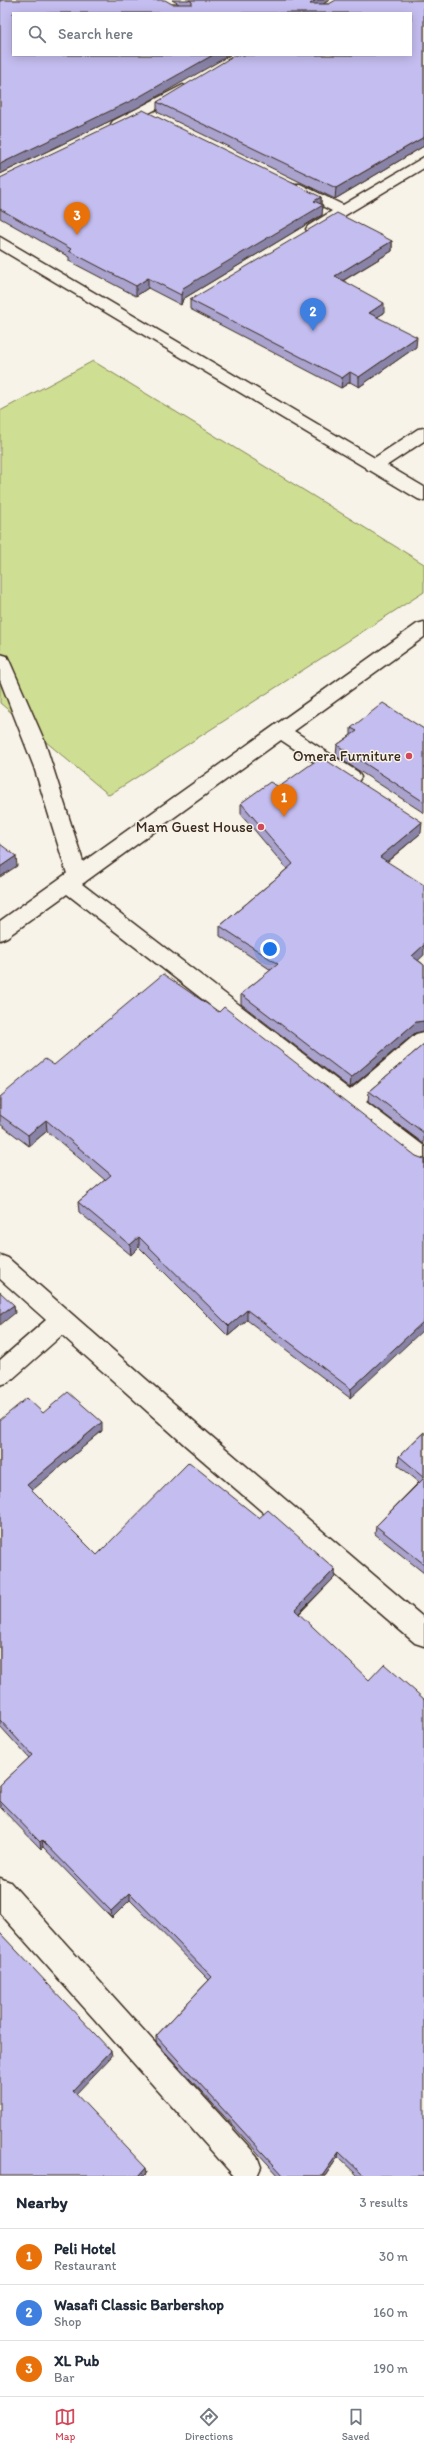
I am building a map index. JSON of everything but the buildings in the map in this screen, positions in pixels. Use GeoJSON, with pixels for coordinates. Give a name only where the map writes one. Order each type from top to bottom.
{"type":"FeatureCollection","features":[{"type":"Feature","properties":{"kind":"street"},"geometry":{"type":"LineString","coordinates":[[108,129],[143,112],[197,81]]}},
{"type":"Feature","properties":{"kind":"street"},"geometry":{"type":"LineString","coordinates":[[143,112],[158,119]]}},
{"type":"Feature","properties":{"kind":"street"},"geometry":{"type":"LineString","coordinates":[[303,235],[424,162]]}},
{"type":"Feature","properties":{"kind":"street"},"geometry":{"type":"LineString","coordinates":[[279,179],[344,211]]}},
{"type":"Feature","properties":{"kind":"street"},"geometry":{"type":"LineString","coordinates":[[0,242],[424,495]]}},
{"type":"Feature","properties":{"kind":"street"},"geometry":{"type":"LineString","coordinates":[[374,466],[424,433]]}},
{"type":"Feature","properties":{"kind":"street"},"geometry":{"type":"LineString","coordinates":[[0,932],[424,628]]}},
{"type":"Feature","properties":{"kind":"street"},"geometry":{"type":"LineString","coordinates":[[0,660],[18,697],[48,774],[73,881],[424,1159]]}},
{"type":"Feature","properties":{"kind":"street"},"geometry":{"type":"LineString","coordinates":[[282,731],[366,786]]}},
{"type":"Feature","properties":{"kind":"street"},"geometry":{"type":"LineString","coordinates":[[351,1102],[424,1040]]}},
{"type":"Feature","properties":{"kind":"street"},"geometry":{"type":"LineString","coordinates":[[0,1265],[424,1634]]}},
{"type":"Feature","properties":{"kind":"street"},"geometry":{"type":"LineString","coordinates":[[0,1375],[63,1320]]}},
{"type":"Feature","properties":{"kind":"street"},"geometry":{"type":"LineString","coordinates":[[0,1892],[246,2167]]}},
{"type":"Feature","properties":{"kind":"green space"},"geometry":{"type":"Polygon","coordinates":[[[93,361],[424,564],[424,592],[109,795],[0,703],[0,411],[93,361]]]}},
{"type":"Feature","properties":{"kind":"place","name":"XL Pub"},"geometry":{"type":"Point","coordinates":[77,235]}},
{"type":"Feature","properties":{"kind":"place","name":"Wasafi Classic Barbershop"},"geometry":{"type":"Point","coordinates":[313,331]}},
{"type":"Feature","properties":{"kind":"place","name":"Omera Furniture"},"geometry":{"type":"Point","coordinates":[409,756]}},
{"type":"Feature","properties":{"kind":"place","name":"Peli Hotel"},"geometry":{"type":"Point","coordinates":[284,817]}},
{"type":"Feature","properties":{"kind":"place","name":"Mam Guest House"},"geometry":{"type":"Point","coordinates":[261,827]}}]}
